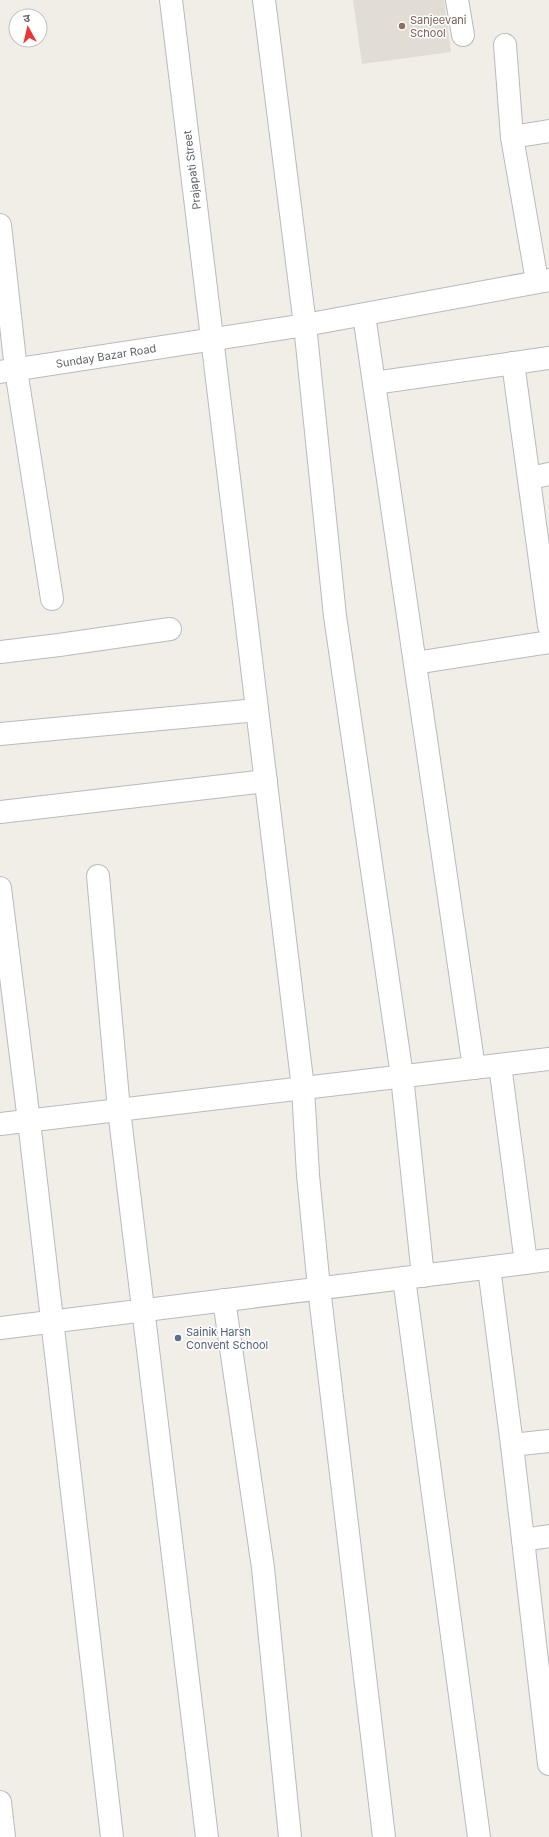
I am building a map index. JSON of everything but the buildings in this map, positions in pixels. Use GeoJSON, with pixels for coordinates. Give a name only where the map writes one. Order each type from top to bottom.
{"type":"FeatureCollection","features":[{"type":"Feature","properties":{"kind":"street","name":"Prajapati Street"},"geometry":{"type":"LineString","coordinates":[[171,0],[302,1088],[308,1175],[320,1288],[384,1837]]}},
{"type":"Feature","properties":{"kind":"street"},"geometry":{"type":"LineString","coordinates":[[264,0],[305,325],[335,616],[402,1076],[413,1277],[478,1837]]}},
{"type":"Feature","properties":{"kind":"street"},"geometry":{"type":"LineString","coordinates":[[457,0],[463,35]]}},
{"type":"Feature","properties":{"kind":"street"},"geometry":{"type":"LineString","coordinates":[[505,45],[512,137],[543,281]]}},
{"type":"Feature","properties":{"kind":"street"},"geometry":{"type":"LineString","coordinates":[[512,137],[549,131]]}},
{"type":"Feature","properties":{"kind":"street"},"geometry":{"type":"LineString","coordinates":[[0,225],[8,371],[52,599]]}},
{"type":"Feature","properties":{"kind":"street","name":"Sunday Bazar Road"},"geometry":{"type":"LineString","coordinates":[[8,371],[305,325],[543,281]]}},
{"type":"Feature","properties":{"kind":"street"},"geometry":{"type":"LineString","coordinates":[[364,315],[474,1068]]}},
{"type":"Feature","properties":{"kind":"street"},"geometry":{"type":"LineString","coordinates":[[374,383],[549,358]]}},
{"type":"Feature","properties":{"kind":"street"},"geometry":{"type":"LineString","coordinates":[[514,363],[539,476],[549,626]]}},
{"type":"Feature","properties":{"kind":"street"},"geometry":{"type":"LineString","coordinates":[[0,652],[170,629]]}},
{"type":"Feature","properties":{"kind":"street"},"geometry":{"type":"LineString","coordinates":[[415,663],[549,642]]}},
{"type":"Feature","properties":{"kind":"street"},"geometry":{"type":"LineString","coordinates":[[0,734],[257,710]]}},
{"type":"Feature","properties":{"kind":"street"},"geometry":{"type":"LineString","coordinates":[[0,812],[266,781]]}},
{"type":"Feature","properties":{"kind":"street"},"geometry":{"type":"LineString","coordinates":[[98,876],[119,1110],[207,1837]]}},
{"type":"Feature","properties":{"kind":"street"},"geometry":{"type":"LineString","coordinates":[[0,888],[29,1120],[112,1837]]}},
{"type":"Feature","properties":{"kind":"street"},"geometry":{"type":"LineString","coordinates":[[0,1124],[549,1059]]}},
{"type":"Feature","properties":{"kind":"street"},"geometry":{"type":"LineString","coordinates":[[500,1065],[526,1263]]}},
{"type":"Feature","properties":{"kind":"street"},"geometry":{"type":"LineString","coordinates":[[0,1328],[549,1260]]}},
{"type":"Feature","properties":{"kind":"street"},"geometry":{"type":"LineString","coordinates":[[489,1268],[523,1540],[543,1658],[549,1764]]}},
{"type":"Feature","properties":{"kind":"street"},"geometry":{"type":"LineString","coordinates":[[224,1300],[263,1568],[290,1837]]}},
{"type":"Feature","properties":{"kind":"street"},"geometry":{"type":"LineString","coordinates":[[512,1445],[549,1442]]}},
{"type":"Feature","properties":{"kind":"street"},"geometry":{"type":"LineString","coordinates":[[523,1540],[549,1536]]}},
{"type":"Feature","properties":{"kind":"street"},"geometry":{"type":"LineString","coordinates":[[0,1802],[4,1837]]}},
{"type":"Feature","properties":{"kind":"shaded area","name":"Sanjeevani School"},"geometry":{"type":"Polygon","coordinates":[[[353,0],[444,0],[451,52],[362,64],[353,0]]]}},
{"type":"Feature","properties":{"kind":"place","name":"Sanjeevani School"},"geometry":{"type":"Point","coordinates":[402,26]}},
{"type":"Feature","properties":{"kind":"place","name":"Sainik Harsh Convent School"},"geometry":{"type":"Point","coordinates":[178,1338]}}]}
